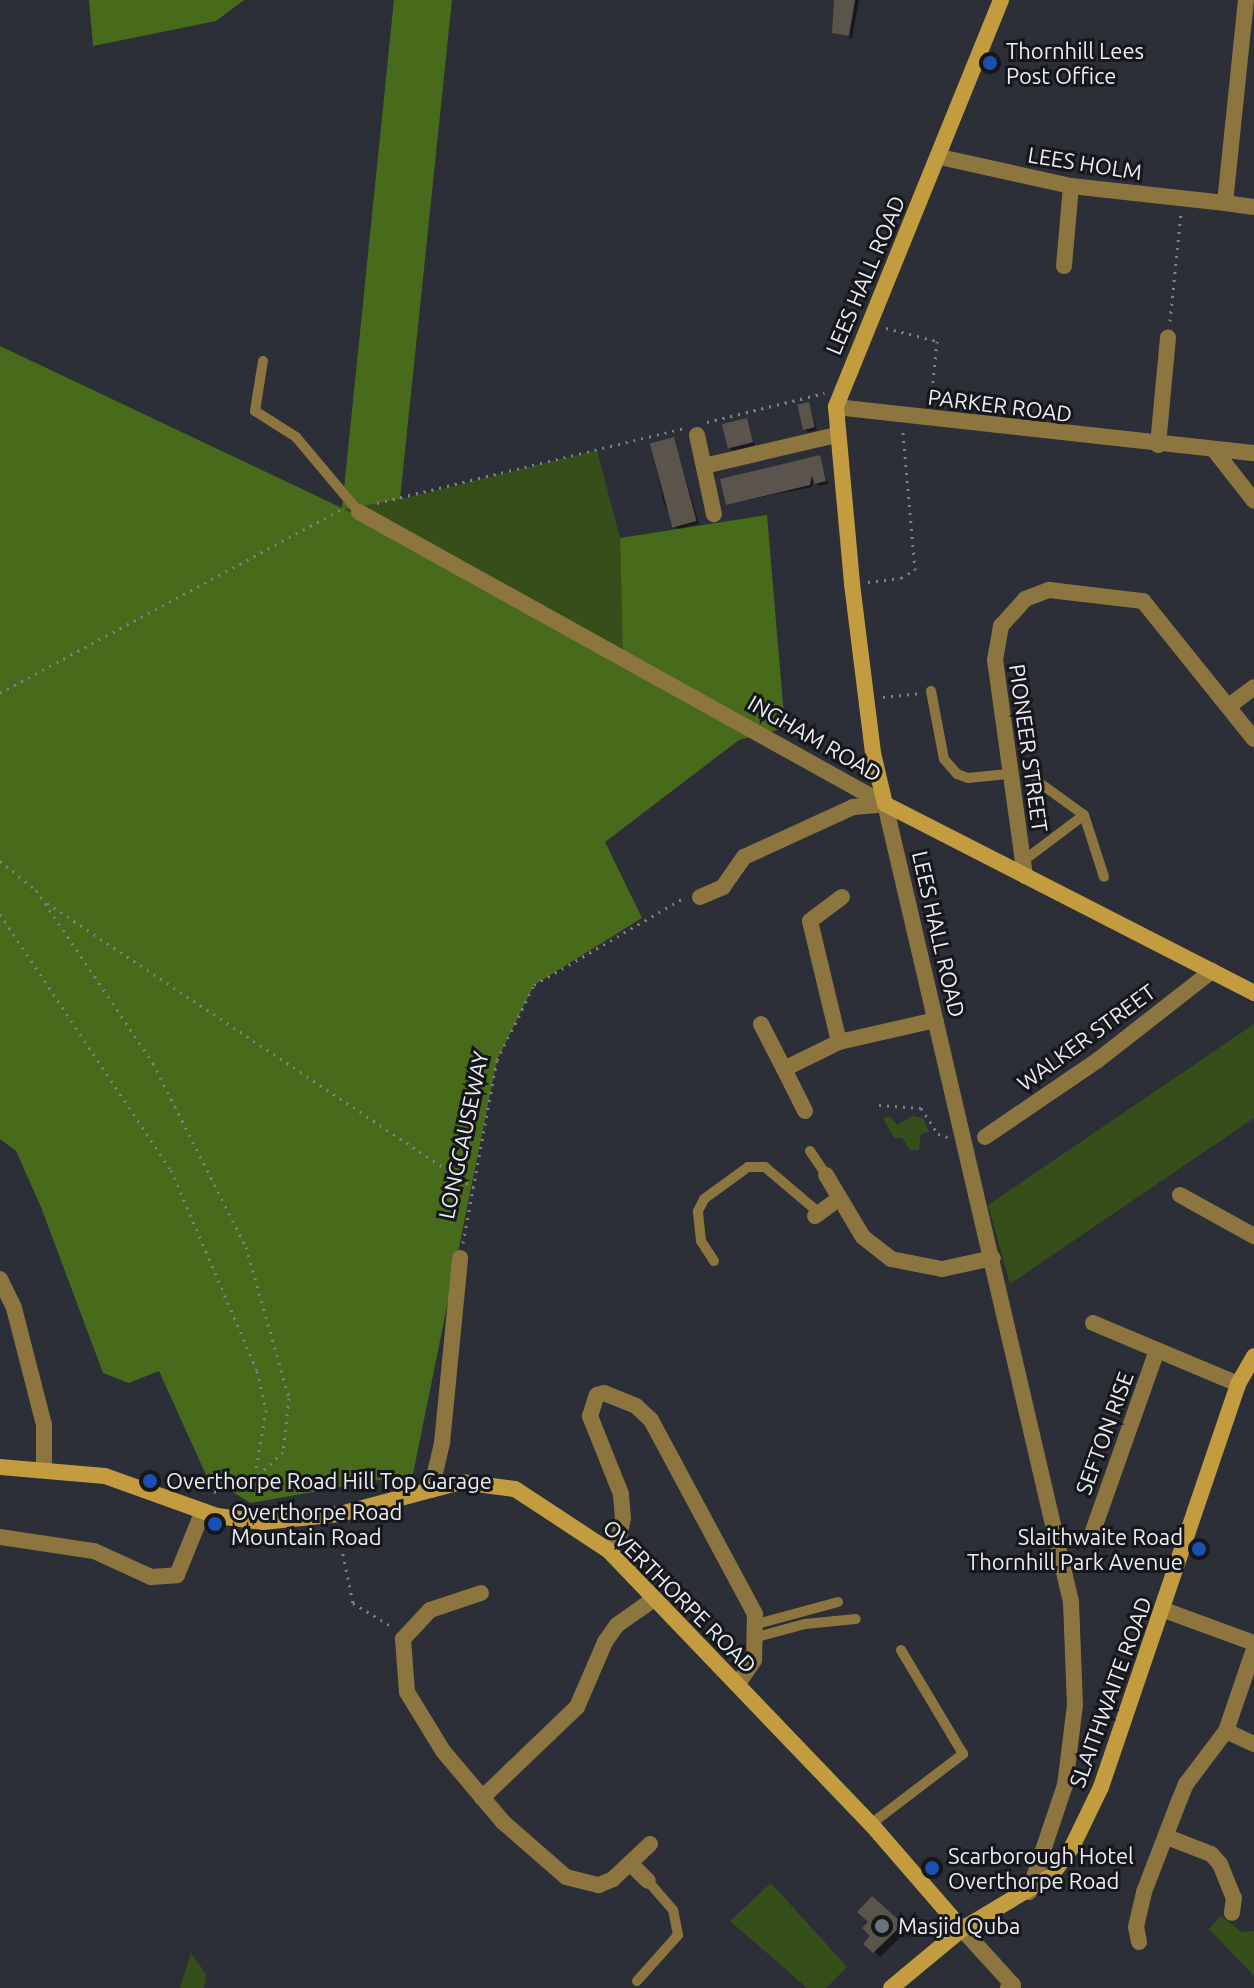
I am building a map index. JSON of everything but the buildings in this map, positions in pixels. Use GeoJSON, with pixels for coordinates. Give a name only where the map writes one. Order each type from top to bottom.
{"type":"FeatureCollection","features":[{"type":"Feature","properties":{"kind":"street","name":"LEES HALL ROAD"},"geometry":{"type":"LineString","coordinates":[[1001,0],[940,157],[840,389],[836,407],[836,435],[867,699],[885,804],[1071,1602],[1075,1705],[1065,1785],[1029,1892]]}},
{"type":"Feature","properties":{"kind":"street"},"geometry":{"type":"LineString","coordinates":[[1225,203],[1246,0]]}},
{"type":"Feature","properties":{"kind":"street","name":"LEES HOLM"},"geometry":{"type":"LineString","coordinates":[[940,157],[1071,186],[1254,207]]}},
{"type":"Feature","properties":{"kind":"street"},"geometry":{"type":"LineString","coordinates":[[1064,266],[1071,186]]}},
{"type":"Feature","properties":{"kind":"street"},"geometry":{"type":"LineString","coordinates":[[1158,445],[1168,337]]}},
{"type":"Feature","properties":{"kind":"street","name":"PARKER ROAD"},"geometry":{"type":"LineString","coordinates":[[836,407],[1158,445],[1254,453]]}},
{"type":"Feature","properties":{"kind":"street"},"geometry":{"type":"LineString","coordinates":[[696,428],[714,514]]}},
{"type":"Feature","properties":{"kind":"street"},"geometry":{"type":"LineString","coordinates":[[704,466],[836,435]]}},
{"type":"Feature","properties":{"kind":"street"},"geometry":{"type":"LineString","coordinates":[[1215,451],[1254,501]]}},
{"type":"Feature","properties":{"kind":"street","name":"INGHAM ROAD"},"geometry":{"type":"LineString","coordinates":[[356,510],[885,804],[1024,868],[1254,993]]}},
{"type":"Feature","properties":{"kind":"street","name":"PIONEER STREET"},"geometry":{"type":"LineString","coordinates":[[1024,868],[1008,774],[995,648],[1007,616],[1037,594],[1049,590],[1143,601],[1254,739]]}},
{"type":"Feature","properties":{"kind":"street"},"geometry":{"type":"LineString","coordinates":[[1229,706],[1254,687]]}},
{"type":"Feature","properties":{"kind":"street"},"geometry":{"type":"LineString","coordinates":[[700,897],[723,887],[744,857],[853,807],[885,804]]}},
{"type":"Feature","properties":{"kind":"street"},"geometry":{"type":"LineString","coordinates":[[839,1042],[810,921],[842,897]]}},
{"type":"Feature","properties":{"kind":"street","name":"WALKER STREET"},"geometry":{"type":"LineString","coordinates":[[985,1137],[1098,1060],[1212,971]]}},
{"type":"Feature","properties":{"kind":"street"},"geometry":{"type":"LineString","coordinates":[[784,1069],[839,1042],[936,1020]]}},
{"type":"Feature","properties":{"kind":"street"},"geometry":{"type":"LineString","coordinates":[[761,1024],[805,1111]]}},
{"type":"Feature","properties":{"kind":"street"},"geometry":{"type":"LineString","coordinates":[[826,1175],[837,1200],[871,1245],[903,1264],[942,1269],[993,1258]]}},
{"type":"Feature","properties":{"kind":"street"},"geometry":{"type":"LineString","coordinates":[[1180,1195],[1254,1236]]}},
{"type":"Feature","properties":{"kind":"street"},"geometry":{"type":"LineString","coordinates":[[816,1214],[837,1200]]}},
{"type":"Feature","properties":{"kind":"street"},"geometry":{"type":"LineString","coordinates":[[431,1490],[442,1443],[460,1258]]}},
{"type":"Feature","properties":{"kind":"street"},"geometry":{"type":"LineString","coordinates":[[0,1279],[14,1308],[44,1425],[44,1467]]}},
{"type":"Feature","properties":{"kind":"street"},"geometry":{"type":"LineString","coordinates":[[1093,1323],[1238,1384]]}},
{"type":"Feature","properties":{"kind":"street","name":"SEFTON RISE"},"geometry":{"type":"LineString","coordinates":[[1093,1531],[1157,1350]]}},
{"type":"Feature","properties":{"kind":"street","name":"SLAITHWAITE ROAD"},"geometry":{"type":"LineString","coordinates":[[891,1988],[962,1929],[1029,1892],[1051,1876],[1072,1847],[1101,1787],[1164,1610],[1238,1384],[1254,1356]]}},
{"type":"Feature","properties":{"kind":"street"},"geometry":{"type":"LineString","coordinates":[[608,1550],[619,1538],[623,1518],[621,1494],[590,1416],[597,1395],[604,1393],[636,1406],[651,1420],[689,1485],[757,1630],[754,1660],[738,1684]]}},
{"type":"Feature","properties":{"kind":"street","name":"OVERTHORPE ROAD"},"geometry":{"type":"LineString","coordinates":[[0,1467],[44,1467],[105,1476],[203,1511],[263,1522],[340,1514],[461,1482],[515,1489],[608,1550],[871,1824],[962,1929]]}},
{"type":"Feature","properties":{"kind":"street"},"geometry":{"type":"LineString","coordinates":[[0,1537],[94,1551],[151,1577],[177,1575],[203,1511]]}},
{"type":"Feature","properties":{"kind":"street"},"geometry":{"type":"LineString","coordinates":[[481,1593],[430,1610],[403,1639],[407,1692],[443,1751],[482,1798],[574,1881],[599,1885],[650,1844]]}},
{"type":"Feature","properties":{"kind":"street"},"geometry":{"type":"LineString","coordinates":[[482,1798],[577,1707],[605,1642],[623,1620],[654,1599]]}},
{"type":"Feature","properties":{"kind":"street"},"geometry":{"type":"LineString","coordinates":[[1139,1942],[1136,1927],[1144,1892],[1186,1784],[1226,1731],[1254,1646],[1164,1610]]}},
{"type":"Feature","properties":{"kind":"street"},"geometry":{"type":"LineString","coordinates":[[1226,1731],[1254,1744]]}},
{"type":"Feature","properties":{"kind":"street"},"geometry":{"type":"LineString","coordinates":[[1167,1837],[1211,1854],[1220,1864],[1234,1898],[1232,1913]]}},
{"type":"Feature","properties":{"kind":"street"},"geometry":{"type":"LineString","coordinates":[[630,1863],[648,1881]]}},
{"type":"Feature","properties":{"kind":"street"},"geometry":{"type":"LineString","coordinates":[[962,1929],[1013,1985],[1008,1988]]}},
{"type":"Feature","properties":{"kind":"lane"},"geometry":{"type":"LineString","coordinates":[[263,361],[255,411],[296,437],[356,510]]}},
{"type":"Feature","properties":{"kind":"lane"},"geometry":{"type":"LineString","coordinates":[[931,691],[944,759],[957,774],[968,778],[1008,774]]}},
{"type":"Feature","properties":{"kind":"lane"},"geometry":{"type":"LineString","coordinates":[[1037,781],[1084,815],[1104,877]]}},
{"type":"Feature","properties":{"kind":"lane"},"geometry":{"type":"LineString","coordinates":[[1024,868],[1084,815]]}},
{"type":"Feature","properties":{"kind":"lane"},"geometry":{"type":"LineString","coordinates":[[810,1151],[826,1175]]}},
{"type":"Feature","properties":{"kind":"lane"},"geometry":{"type":"LineString","coordinates":[[714,1261],[701,1241],[698,1211],[704,1199],[748,1167],[765,1167],[816,1214]]}},
{"type":"Feature","properties":{"kind":"lane"},"geometry":{"type":"LineString","coordinates":[[757,1630],[838,1602]]}},
{"type":"Feature","properties":{"kind":"lane"},"geometry":{"type":"LineString","coordinates":[[757,1630],[856,1619]]}},
{"type":"Feature","properties":{"kind":"lane"},"geometry":{"type":"LineString","coordinates":[[871,1824],[963,1754],[901,1650]]}},
{"type":"Feature","properties":{"kind":"lane"},"geometry":{"type":"LineString","coordinates":[[637,1981],[678,1935],[679,1926],[673,1910],[648,1881]]}},
{"type":"Feature","properties":{"kind":"path"},"geometry":{"type":"LineString","coordinates":[[1168,337],[1183,199]]}},
{"type":"Feature","properties":{"kind":"path"},"geometry":{"type":"LineString","coordinates":[[866,324],[937,341],[930,419]]}},
{"type":"Feature","properties":{"kind":"path"},"geometry":{"type":"LineString","coordinates":[[0,693],[356,510],[696,428],[840,389]]}},
{"type":"Feature","properties":{"kind":"path"},"geometry":{"type":"LineString","coordinates":[[852,584],[901,578],[915,570],[902,416]]}},
{"type":"Feature","properties":{"kind":"path"},"geometry":{"type":"LineString","coordinates":[[867,699],[931,691]]}},
{"type":"Feature","properties":{"kind":"path"},"geometry":{"type":"LineString","coordinates":[[0,861],[43,901],[474,1188]]}},
{"type":"Feature","properties":{"kind":"path","name":"LONGCAUSEWAY"},"geometry":{"type":"LineString","coordinates":[[460,1258],[497,1060],[534,985],[642,918],[682,897],[700,897]]}},
{"type":"Feature","properties":{"kind":"path"},"geometry":{"type":"LineString","coordinates":[[43,901],[153,1063],[246,1247],[289,1398],[283,1452],[254,1479],[181,1503]]}},
{"type":"Feature","properties":{"kind":"path"},"geometry":{"type":"LineString","coordinates":[[0,914],[171,1170],[257,1371],[266,1410],[264,1447],[254,1479]]}},
{"type":"Feature","properties":{"kind":"path"},"geometry":{"type":"LineString","coordinates":[[879,1105],[921,1108],[941,1136],[963,1133]]}},
{"type":"Feature","properties":{"kind":"path"},"geometry":{"type":"LineString","coordinates":[[340,1514],[337,1531],[353,1603],[389,1623],[403,1639]]}},
{"type":"Feature","properties":{"kind":"green space"},"geometry":{"type":"Polygon","coordinates":[[[89,0],[244,0],[216,21],[93,46],[89,0]]]}},
{"type":"Feature","properties":{"kind":"green space"},"geometry":{"type":"Polygon","coordinates":[[[394,0],[452,0],[400,499],[344,509],[623,655],[620,538],[767,515],[785,728],[739,740],[605,842],[642,918],[534,985],[497,1060],[413,1474],[251,1503],[207,1477],[159,1371],[129,1383],[103,1373],[41,1207],[16,1151],[0,1139],[0,346],[342,508],[394,0]]]}},
{"type":"Feature","properties":{"kind":"green space"},"geometry":{"type":"Polygon","coordinates":[[[597,450],[620,538],[624,655],[342,508],[401,499],[597,450]]]}},
{"type":"Feature","properties":{"kind":"green space"},"geometry":{"type":"Polygon","coordinates":[[[1254,1024],[1254,1118],[1010,1284],[988,1205],[1254,1024]]]}},
{"type":"Feature","properties":{"kind":"green space"},"geometry":{"type":"Polygon","coordinates":[[[890,1116],[897,1125],[912,1116],[923,1118],[929,1132],[921,1134],[919,1150],[910,1150],[902,1138],[894,1138],[883,1118],[890,1116]]]}},
{"type":"Feature","properties":{"kind":"green space"},"geometry":{"type":"Polygon","coordinates":[[[771,1883],[847,1967],[826,1988],[807,1988],[730,1921],[771,1883]]]}},
{"type":"Feature","properties":{"kind":"green space"},"geometry":{"type":"Polygon","coordinates":[[[1221,1916],[1242,1932],[1254,1931],[1254,1976],[1209,1929],[1221,1916]]]}},
{"type":"Feature","properties":{"kind":"green space"},"geometry":{"type":"Polygon","coordinates":[[[191,1953],[206,1974],[204,1988],[180,1988],[191,1953]]]}},
{"type":"Feature","properties":{"kind":"place","name":"Thornhill Lees Post Office"},"geometry":{"type":"Point","coordinates":[990,63]}},
{"type":"Feature","properties":{"kind":"place","name":"Overthorpe Road Hill Top Garage"},"geometry":{"type":"Point","coordinates":[150,1481]}},
{"type":"Feature","properties":{"kind":"place","name":"Overthorpe Road Mountain Road"},"geometry":{"type":"Point","coordinates":[215,1524]}},
{"type":"Feature","properties":{"kind":"place","name":"Slaithwaite Road Thornhill Park Avenue"},"geometry":{"type":"Point","coordinates":[1199,1549]}},
{"type":"Feature","properties":{"kind":"place","name":"Scarborough Hotel Overthorpe Road"},"geometry":{"type":"Point","coordinates":[932,1868]}},
{"type":"Feature","properties":{"kind":"place","name":"Masjid Quba"},"geometry":{"type":"Point","coordinates":[882,1926]}}]}
